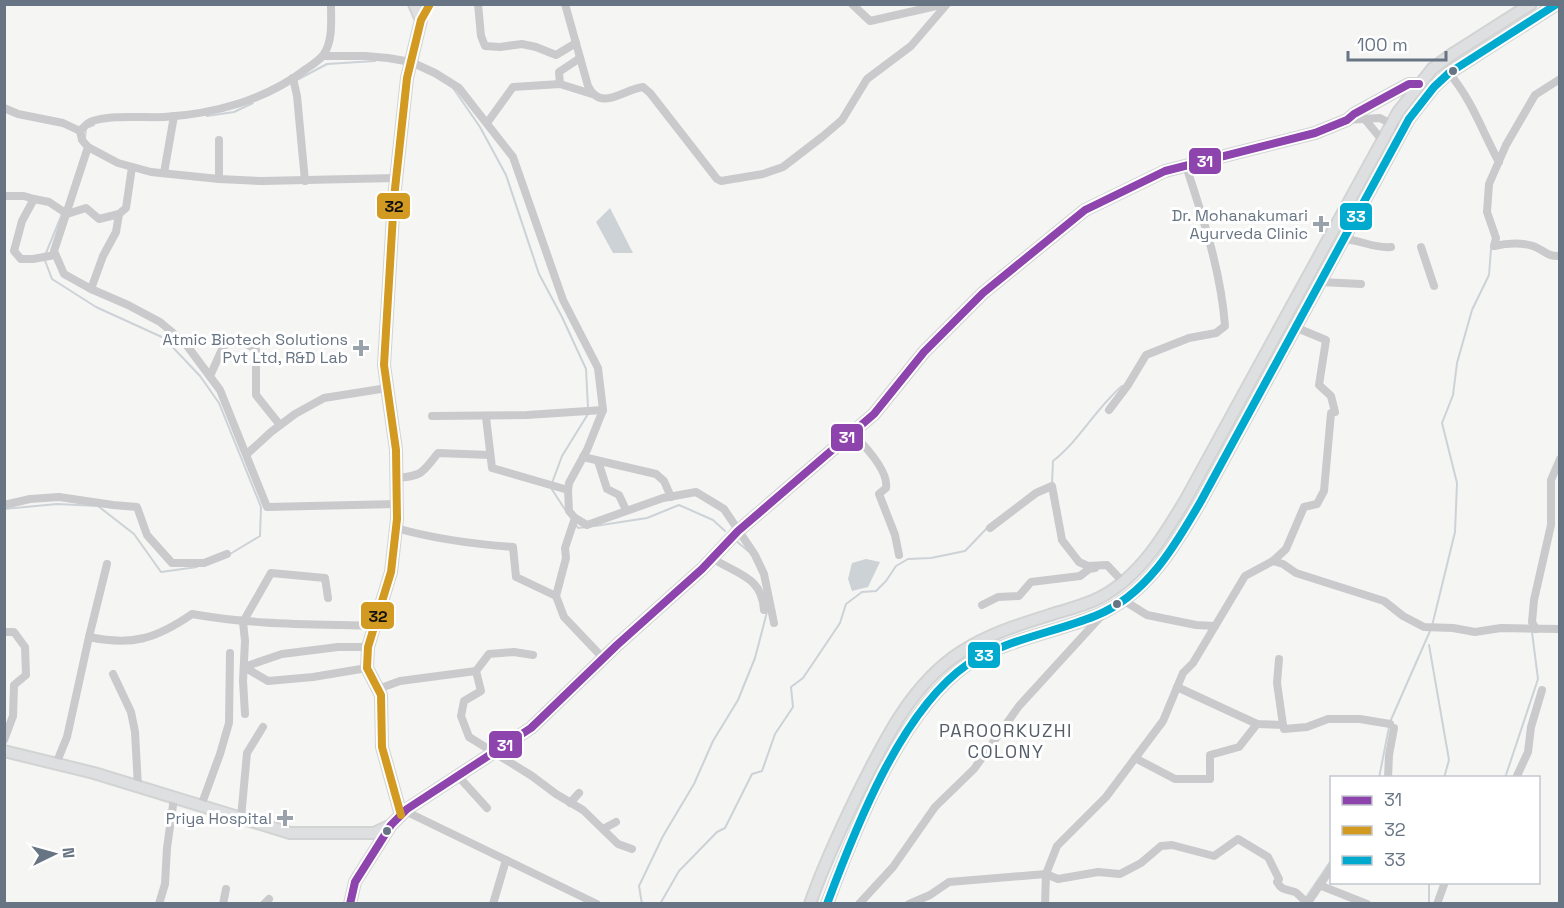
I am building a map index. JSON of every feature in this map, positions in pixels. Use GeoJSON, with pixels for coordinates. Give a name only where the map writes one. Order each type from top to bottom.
{"type":"FeatureCollection","features":[{"type":"Feature","properties":{"kind":"main road"},"geometry":{"type":"LineString","coordinates":[[403,813],[382,747],[381,695],[367,668],[368,647],[391,572],[396,528],[396,450],[384,365],[396,178],[407,78],[421,20],[414,4]]}},
{"type":"Feature","properties":{"kind":"main road"},"geometry":{"type":"LineString","coordinates":[[810,903],[819,878],[872,764],[900,717],[932,675],[960,652],[992,634],[1081,606],[1099,598],[1123,582],[1152,552],[1172,523],[1297,299],[1391,123],[1432,69],[1531,4]]}},
{"type":"Feature","properties":{"kind":"main road"},"geometry":{"type":"LineString","coordinates":[[826,903],[856,828],[891,760],[911,725],[944,685],[969,664],[998,648],[1105,611],[1123,600],[1157,570],[1184,531],[1297,328],[1403,130],[1422,102],[1449,73],[1557,4]]}},
{"type":"Feature","properties":{"kind":"main road"},"geometry":{"type":"LineString","coordinates":[[350,903],[355,882],[391,825],[403,813],[531,728],[738,531],[874,414],[924,352],[983,293],[1085,210],[1165,171],[1315,133],[1347,120],[1353,114],[1409,84],[1419,84]]}},
{"type":"Feature","properties":{"kind":"main road"},"geometry":{"type":"LineString","coordinates":[[4,751],[138,787],[290,833],[374,833],[391,825]]}},
{"type":"Feature","properties":{"kind":"street"},"geometry":{"type":"LineString","coordinates":[[81,136],[87,122],[100,119],[174,119],[223,109],[293,81],[323,56],[330,35],[331,4]]}},
{"type":"Feature","properties":{"kind":"street"},"geometry":{"type":"LineString","coordinates":[[421,20],[430,4]]}},
{"type":"Feature","properties":{"kind":"street"},"geometry":{"type":"LineString","coordinates":[[478,4],[481,36],[485,46],[500,47],[522,44],[556,55],[576,43]]}},
{"type":"Feature","properties":{"kind":"street"},"geometry":{"type":"LineString","coordinates":[[565,4],[592,94]]}},
{"type":"Feature","properties":{"kind":"street"},"geometry":{"type":"LineString","coordinates":[[852,4],[870,21],[946,4]]}},
{"type":"Feature","properties":{"kind":"street"},"geometry":{"type":"LineString","coordinates":[[487,123],[513,87],[560,84],[606,99],[643,87],[717,179],[722,181],[763,174],[783,166],[842,120],[867,79],[911,46],[946,4]]}},
{"type":"Feature","properties":{"kind":"street"},"geometry":{"type":"LineString","coordinates":[[323,56],[365,56],[411,62],[435,73],[459,88],[513,157],[563,300],[598,368],[603,410],[569,483],[569,511],[575,518],[587,525],[626,510],[696,492],[724,509],[755,555],[764,574],[774,623]]}},
{"type":"Feature","properties":{"kind":"street"},"geometry":{"type":"LineString","coordinates":[[560,84],[559,72],[580,58]]}},
{"type":"Feature","properties":{"kind":"street"},"geometry":{"type":"LineString","coordinates":[[1449,73],[1462,87],[1499,162]]}},
{"type":"Feature","properties":{"kind":"street"},"geometry":{"type":"LineString","coordinates":[[1560,79],[1535,95],[1506,145],[1489,184],[1487,212],[1496,238],[1494,246],[1514,243],[1532,246],[1550,256],[1560,256]]}},
{"type":"Feature","properties":{"kind":"street"},"geometry":{"type":"LineString","coordinates":[[293,81],[306,181]]}},
{"type":"Feature","properties":{"kind":"street"},"geometry":{"type":"LineString","coordinates":[[4,108],[18,114],[63,123],[81,136],[88,147],[118,163],[151,172],[219,179],[306,181],[396,178]]}},
{"type":"Feature","properties":{"kind":"street"},"geometry":{"type":"LineString","coordinates":[[1347,120],[1364,117],[1380,118],[1403,130]]}},
{"type":"Feature","properties":{"kind":"street"},"geometry":{"type":"LineString","coordinates":[[1364,117],[1372,131],[1382,140]]}},
{"type":"Feature","properties":{"kind":"street"},"geometry":{"type":"LineString","coordinates":[[164,173],[174,119]]}},
{"type":"Feature","properties":{"kind":"street"},"geometry":{"type":"LineString","coordinates":[[219,140],[219,179]]}},
{"type":"Feature","properties":{"kind":"street"},"geometry":{"type":"LineString","coordinates":[[1488,141],[1506,145]]}},
{"type":"Feature","properties":{"kind":"street"},"geometry":{"type":"LineString","coordinates":[[88,147],[64,212],[54,251],[64,274],[160,322],[185,343],[220,390],[267,507],[396,504]]}},
{"type":"Feature","properties":{"kind":"street"},"geometry":{"type":"LineString","coordinates":[[1109,410],[1128,385],[1146,355],[1188,338],[1216,333],[1225,326],[1224,309],[1209,238],[1186,166]]}},
{"type":"Feature","properties":{"kind":"street"},"geometry":{"type":"LineString","coordinates":[[4,196],[24,196],[49,202],[64,212],[87,208],[99,219],[119,214],[126,208],[132,167]]}},
{"type":"Feature","properties":{"kind":"street"},"geometry":{"type":"LineString","coordinates":[[34,199],[22,221],[14,251],[21,259],[56,255]]}},
{"type":"Feature","properties":{"kind":"street"},"geometry":{"type":"LineString","coordinates":[[91,289],[103,256],[116,232],[119,214]]}},
{"type":"Feature","properties":{"kind":"street"},"geometry":{"type":"LineString","coordinates":[[1344,239],[1358,240],[1376,247],[1391,247]]}},
{"type":"Feature","properties":{"kind":"street"},"geometry":{"type":"LineString","coordinates":[[1421,247],[1434,286]]}},
{"type":"Feature","properties":{"kind":"street"},"geometry":{"type":"LineString","coordinates":[[1321,282],[1361,285]]}},
{"type":"Feature","properties":{"kind":"street"},"geometry":{"type":"LineString","coordinates":[[1045,903],[1046,874],[1057,846],[1106,797],[1162,721],[1183,673],[1192,663],[1245,576],[1273,561],[1286,549],[1304,507],[1317,504],[1324,491],[1331,413],[1335,412],[1331,396],[1319,385],[1326,340],[1297,328]]}},
{"type":"Feature","properties":{"kind":"street"},"geometry":{"type":"LineString","coordinates":[[210,376],[224,345],[240,340],[256,349],[256,395],[280,425]]}},
{"type":"Feature","properties":{"kind":"street"},"geometry":{"type":"LineString","coordinates":[[247,454],[280,425],[324,398],[387,388]]}},
{"type":"Feature","properties":{"kind":"street"},"geometry":{"type":"LineString","coordinates":[[432,416],[486,417],[603,410]]}},
{"type":"Feature","properties":{"kind":"street"},"geometry":{"type":"LineString","coordinates":[[486,417],[492,468],[568,490]]}},
{"type":"Feature","properties":{"kind":"street"},"geometry":{"type":"LineString","coordinates":[[853,434],[868,450],[886,480],[886,488],[879,494],[895,535],[899,555]]}},
{"type":"Feature","properties":{"kind":"street"},"geometry":{"type":"LineString","coordinates":[[396,478],[421,474],[438,453],[490,456]]}},
{"type":"Feature","properties":{"kind":"street"},"geometry":{"type":"LineString","coordinates":[[583,457],[656,474],[664,481],[670,497]]}},
{"type":"Feature","properties":{"kind":"street"},"geometry":{"type":"LineString","coordinates":[[1531,629],[1534,600],[1551,525],[1551,480],[1560,459]]}},
{"type":"Feature","properties":{"kind":"street"},"geometry":{"type":"LineString","coordinates":[[598,461],[607,489],[619,495],[626,510]]}},
{"type":"Feature","properties":{"kind":"street"},"geometry":{"type":"LineString","coordinates":[[990,528],[1036,493],[1052,486],[1062,540],[1079,562],[1088,566],[1107,565],[1123,582]]}},
{"type":"Feature","properties":{"kind":"street"},"geometry":{"type":"LineString","coordinates":[[4,505],[30,499],[59,497],[137,507],[147,535],[171,563],[204,563],[227,554]]}},
{"type":"Feature","properties":{"kind":"street"},"geometry":{"type":"LineString","coordinates":[[575,518],[565,548],[566,558],[555,596],[564,617],[603,658]]}},
{"type":"Feature","properties":{"kind":"street"},"geometry":{"type":"LineString","coordinates":[[396,528],[429,537],[480,545],[513,547],[516,577],[555,596]]}},
{"type":"Feature","properties":{"kind":"street"},"geometry":{"type":"LineString","coordinates":[[712,558],[753,580],[763,601],[764,610]]}},
{"type":"Feature","properties":{"kind":"street"},"geometry":{"type":"LineString","coordinates":[[1273,561],[1283,564],[1296,573],[1384,601],[1403,616],[1431,628],[1453,628],[1475,632],[1501,628],[1560,629]]}},
{"type":"Feature","properties":{"kind":"street"},"geometry":{"type":"LineString","coordinates":[[56,764],[67,737],[107,564]]}},
{"type":"Feature","properties":{"kind":"street"},"geometry":{"type":"LineString","coordinates":[[982,605],[999,597],[1019,596],[1031,582],[1080,576],[1089,569],[1107,565]]}},
{"type":"Feature","properties":{"kind":"street"},"geometry":{"type":"LineString","coordinates":[[245,714],[243,622],[271,573],[325,578],[328,598]]}},
{"type":"Feature","properties":{"kind":"street"},"geometry":{"type":"LineString","coordinates":[[1123,600],[1147,615],[1196,625],[1215,626]]}},
{"type":"Feature","properties":{"kind":"street"},"geometry":{"type":"LineString","coordinates":[[859,903],[893,867],[935,807],[974,769],[1019,706],[1105,611]]}},
{"type":"Feature","properties":{"kind":"street"},"geometry":{"type":"LineString","coordinates":[[89,637],[112,642],[152,637],[175,626],[192,614],[243,622],[375,626]]}},
{"type":"Feature","properties":{"kind":"street"},"geometry":{"type":"LineString","coordinates":[[4,632],[14,632],[24,647],[26,675],[14,685],[13,716],[4,740]]}},
{"type":"Feature","properties":{"kind":"street"},"geometry":{"type":"LineString","coordinates":[[244,666],[282,654],[339,647],[368,647]]}},
{"type":"Feature","properties":{"kind":"street"},"geometry":{"type":"LineString","coordinates":[[533,655],[514,652],[489,654],[477,671],[481,691],[464,701],[461,716],[469,737],[584,810],[618,844],[632,849]]}},
{"type":"Feature","properties":{"kind":"street"},"geometry":{"type":"LineString","coordinates":[[201,806],[229,723],[230,653]]}},
{"type":"Feature","properties":{"kind":"street"},"geometry":{"type":"LineString","coordinates":[[1279,659],[1276,683],[1284,729],[1307,727],[1328,718],[1360,719],[1392,726],[1388,776]]}},
{"type":"Feature","properties":{"kind":"street"},"geometry":{"type":"LineString","coordinates":[[244,666],[268,681],[313,677],[367,668]]}},
{"type":"Feature","properties":{"kind":"street"},"geometry":{"type":"LineString","coordinates":[[378,689],[400,681],[477,671]]}},
{"type":"Feature","properties":{"kind":"street"},"geometry":{"type":"LineString","coordinates":[[113,674],[130,712],[135,732],[138,787]]}},
{"type":"Feature","properties":{"kind":"street"},"geometry":{"type":"LineString","coordinates":[[1177,687],[1257,724],[1283,725]]}},
{"type":"Feature","properties":{"kind":"street"},"geometry":{"type":"LineString","coordinates":[[1516,776],[1528,753],[1531,727],[1542,690]]}},
{"type":"Feature","properties":{"kind":"street"},"geometry":{"type":"LineString","coordinates":[[1135,758],[1175,779],[1210,779],[1210,755],[1239,747],[1257,724]]}},
{"type":"Feature","properties":{"kind":"street"},"geometry":{"type":"LineString","coordinates":[[241,818],[247,753],[263,727]]}},
{"type":"Feature","properties":{"kind":"street"},"geometry":{"type":"LineString","coordinates":[[458,776],[487,808]]}},
{"type":"Feature","properties":{"kind":"street"},"geometry":{"type":"LineString","coordinates":[[570,802],[579,794]]}},
{"type":"Feature","properties":{"kind":"street"},"geometry":{"type":"LineString","coordinates":[[159,903],[165,884],[174,798]]}},
{"type":"Feature","properties":{"kind":"street"},"geometry":{"type":"LineString","coordinates":[[403,813],[597,903]]}},
{"type":"Feature","properties":{"kind":"street"},"geometry":{"type":"LineString","coordinates":[[603,829],[616,822]]}},
{"type":"Feature","properties":{"kind":"street"},"geometry":{"type":"LineString","coordinates":[[909,903],[930,895],[949,882],[1046,874],[1058,879],[1098,872],[1120,874],[1141,863],[1161,846],[1172,845],[1214,856],[1238,839],[1268,857],[1280,879],[1277,882],[1279,887],[1295,892],[1307,903],[1330,870]]}},
{"type":"Feature","properties":{"kind":"street"},"geometry":{"type":"LineString","coordinates":[[493,903],[506,860]]}},
{"type":"Feature","properties":{"kind":"street"},"geometry":{"type":"LineString","coordinates":[[1437,903],[1444,884]]}},
{"type":"Feature","properties":{"kind":"street"},"geometry":{"type":"LineString","coordinates":[[1319,885],[1367,903]]}},
{"type":"Feature","properties":{"kind":"street"},"geometry":{"type":"LineString","coordinates":[[223,903],[226,889]]}},
{"type":"Feature","properties":{"kind":"shaded area"},"geometry":{"type":"Polygon","coordinates":[[[610,208],[633,253],[613,253],[596,222],[610,208]]]}},
{"type":"Feature","properties":{"kind":"shaded area"},"geometry":{"type":"Polygon","coordinates":[[[866,559],[880,562],[868,587],[852,591],[848,579],[852,563],[866,559]]]}},
{"type":"Feature","properties":{"kind":"waterway"},"geometry":{"type":"LineString","coordinates":[[295,81],[327,64],[375,61]]}},
{"type":"Feature","properties":{"kind":"waterway"},"geometry":{"type":"LineString","coordinates":[[453,88],[480,127],[506,175],[539,274],[586,369],[588,408]]}},
{"type":"Feature","properties":{"kind":"waterway"},"geometry":{"type":"LineString","coordinates":[[207,116],[234,112],[253,103]]}},
{"type":"Feature","properties":{"kind":"waterway"},"geometry":{"type":"LineString","coordinates":[[85,138],[86,128],[94,125]]}},
{"type":"Feature","properties":{"kind":"waterway"},"geometry":{"type":"LineString","coordinates":[[46,253],[62,214]]}},
{"type":"Feature","properties":{"kind":"waterway"},"geometry":{"type":"LineString","coordinates":[[1432,626],[1455,532],[1457,483],[1442,423],[1453,395],[1457,363],[1472,310],[1489,275],[1491,249]]}},
{"type":"Feature","properties":{"kind":"waterway"},"geometry":{"type":"LineString","coordinates":[[44,258],[52,279],[96,307],[164,338],[200,376],[219,403],[261,507],[260,536],[230,554]]}},
{"type":"Feature","properties":{"kind":"waterway"},"geometry":{"type":"LineString","coordinates":[[1052,484],[1053,461],[1072,444],[1104,404],[1122,386]]}},
{"type":"Feature","properties":{"kind":"waterway"},"geometry":{"type":"LineString","coordinates":[[552,483],[562,456],[588,414]]}},
{"type":"Feature","properties":{"kind":"waterway"},"geometry":{"type":"LineString","coordinates":[[551,488],[566,511]]}},
{"type":"Feature","properties":{"kind":"waterway"},"geometry":{"type":"LineString","coordinates":[[4,509],[57,504],[98,506],[134,534],[161,572],[197,567]]}},
{"type":"Feature","properties":{"kind":"waterway"},"geometry":{"type":"LineString","coordinates":[[595,526],[647,518],[679,505],[713,520],[725,531]]}},
{"type":"Feature","properties":{"kind":"waterway"},"geometry":{"type":"LineString","coordinates":[[576,525],[578,528],[586,527]]}},
{"type":"Feature","properties":{"kind":"waterway"},"geometry":{"type":"LineString","coordinates":[[660,904],[679,871],[717,832],[725,828],[752,774],[762,771],[775,734],[793,707],[791,687],[803,678],[840,623],[846,604],[862,592],[876,591],[896,566],[908,559],[931,558],[965,551],[988,527]]}},
{"type":"Feature","properties":{"kind":"waterway"},"geometry":{"type":"LineString","coordinates":[[734,539],[748,551]]}},
{"type":"Feature","properties":{"kind":"waterway"},"geometry":{"type":"LineString","coordinates":[[642,904],[639,886],[663,836],[694,784],[713,741],[738,700],[755,658],[767,612]]}},
{"type":"Feature","properties":{"kind":"waterway"},"geometry":{"type":"LineString","coordinates":[[1390,722],[1430,631]]}},
{"type":"Feature","properties":{"kind":"waterway"},"geometry":{"type":"LineString","coordinates":[[1506,776],[1538,679],[1532,632]]}},
{"type":"Feature","properties":{"kind":"waterway"},"geometry":{"type":"LineString","coordinates":[[1429,645],[1449,760],[1445,776]]}},
{"type":"Feature","properties":{"kind":"waterway"},"geometry":{"type":"LineString","coordinates":[[1379,776],[1389,727]]}},
{"type":"Feature","properties":{"kind":"waterway"},"geometry":{"type":"LineString","coordinates":[[1305,899],[1330,862]]}},
{"type":"Feature","properties":{"kind":"waterway"},"geometry":{"type":"LineString","coordinates":[[1429,884],[1429,904]]}},
{"type":"Feature","properties":{"kind":"transit line","name":"32"},"geometry":{"type":"LineString","coordinates":[[401,815],[382,747],[381,695],[367,668],[368,647],[391,572],[397,519],[396,450],[384,365],[394,198],[407,78],[421,20],[430,4]]}},
{"type":"Feature","properties":{"kind":"transit line","name":"33"},"geometry":{"type":"LineString","coordinates":[[827,904],[866,807],[901,740],[922,710],[944,684],[983,655],[1014,642],[1095,616],[1113,607],[1144,583],[1181,535],[1201,501],[1409,119],[1434,87],[1449,73],[1557,4]]}},
{"type":"Feature","properties":{"kind":"transit line","name":"31"},"geometry":{"type":"LineString","coordinates":[[350,904],[355,882],[391,825],[407,809],[531,728],[617,645],[702,569],[738,531],[874,414],[924,352],[983,293],[1085,210],[1165,171],[1315,133],[1347,120],[1409,84],[1419,84]]}},
{"type":"Feature","properties":{"kind":"place","name":"Dr. Mohanakumari Ayurveda Clinic"},"geometry":{"type":"Point","coordinates":[1321,224]}},
{"type":"Feature","properties":{"kind":"place","name":"Atmic Biotech Solutions Pvt Ltd, R&D Lab"},"geometry":{"type":"Point","coordinates":[361,348]}},
{"type":"Feature","properties":{"kind":"place","name":"Priya Hospital"},"geometry":{"type":"Point","coordinates":[285,818]}},
{"type":"Feature","properties":{"kind":"district","name":"PAROORKUZHI COLONY"},"geometry":{"type":"Point","coordinates":[1006,740]}}]}
